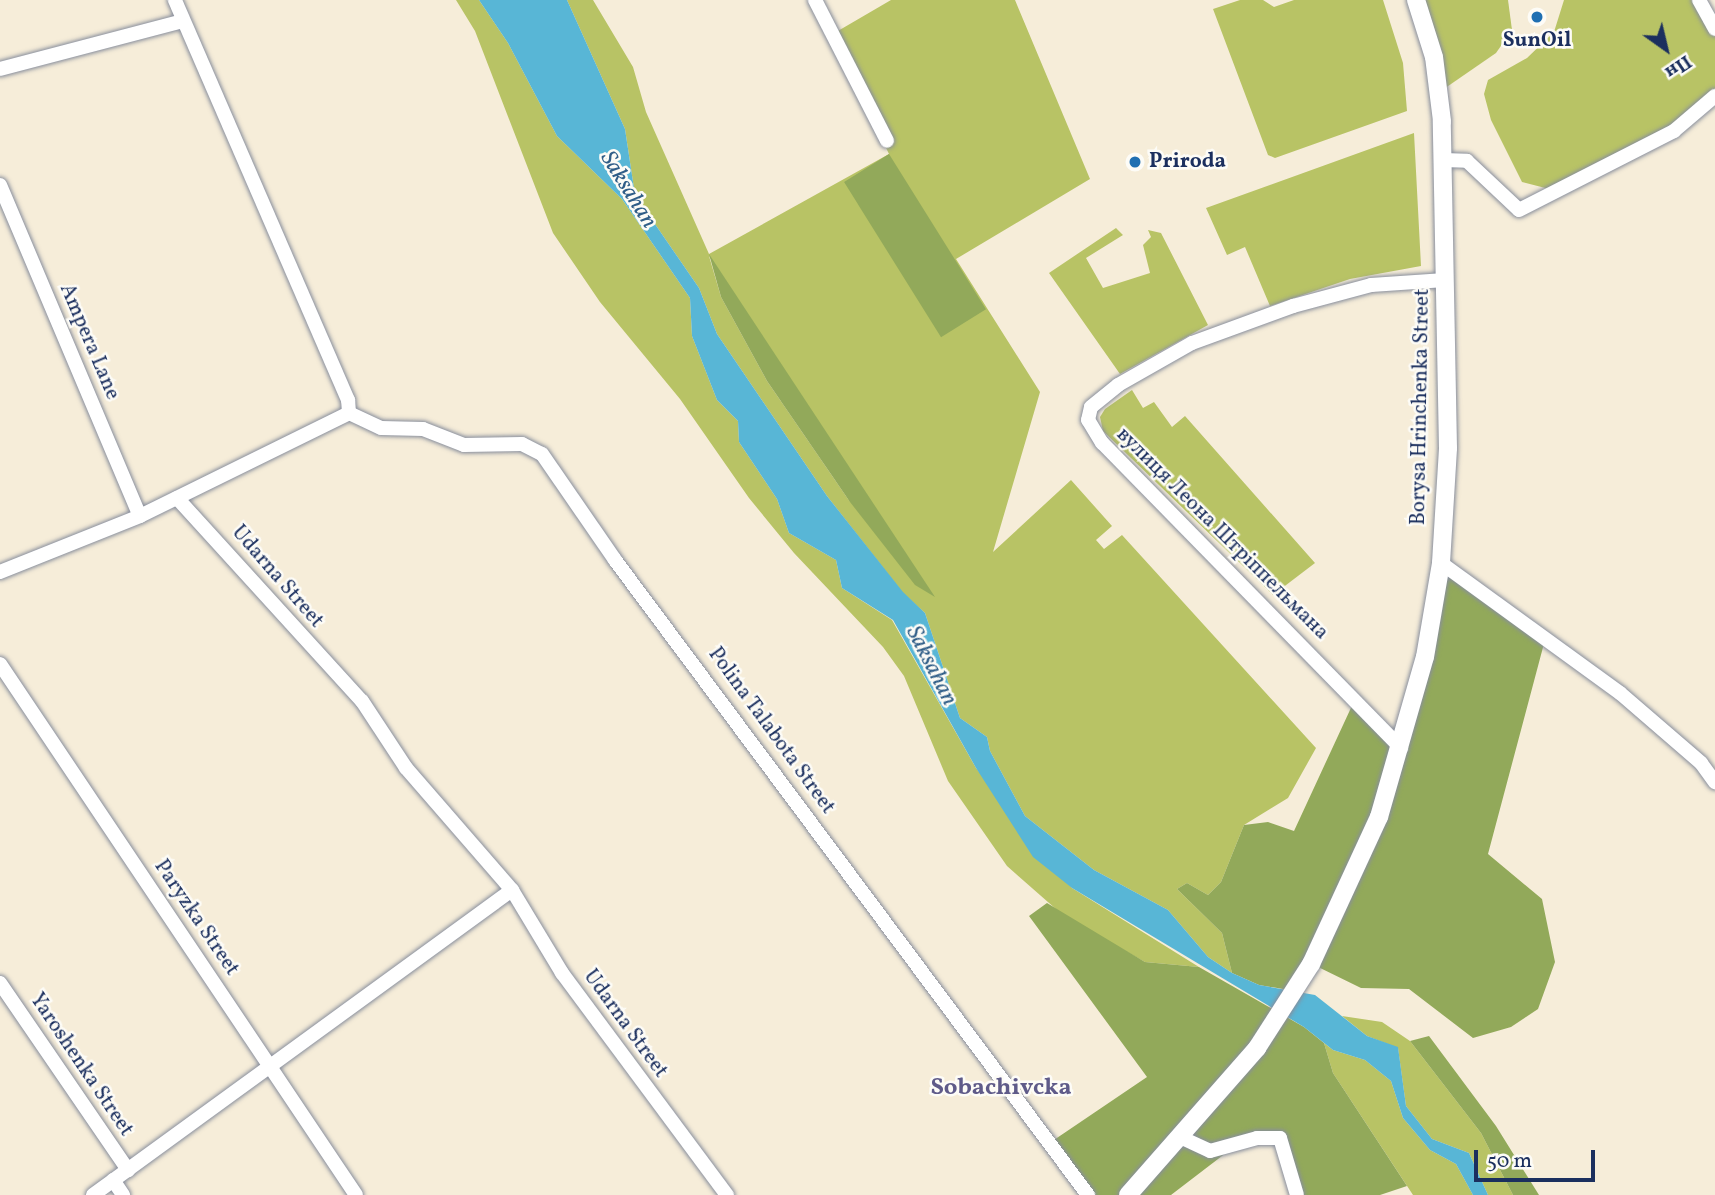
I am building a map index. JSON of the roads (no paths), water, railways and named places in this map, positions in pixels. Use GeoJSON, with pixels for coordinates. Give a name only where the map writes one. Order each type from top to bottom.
{"type":"FeatureCollection","features":[{"type":"Feature","properties":{"kind":"street"},"geometry":{"type":"LineString","coordinates":[[0,572],[140,516],[349,413],[348,400],[175,0]]}},
{"type":"Feature","properties":{"kind":"street"},"geometry":{"type":"LineString","coordinates":[[815,0],[887,141]]}},
{"type":"Feature","properties":{"kind":"street","name":"Borysa Hrinchenka Street"},"geometry":{"type":"LineString","coordinates":[[1128,1195],[1257,1048],[1311,964],[1379,817],[1425,657],[1441,563],[1448,448],[1443,160],[1434,57],[1416,0]]}},
{"type":"Feature","properties":{"kind":"street"},"geometry":{"type":"LineString","coordinates":[[1699,0],[1715,29]]}},
{"type":"Feature","properties":{"kind":"street"},"geometry":{"type":"LineString","coordinates":[[0,69],[183,21]]}},
{"type":"Feature","properties":{"kind":"street"},"geometry":{"type":"LineString","coordinates":[[1443,160],[1467,161],[1519,210],[1674,131],[1715,96]]}},
{"type":"Feature","properties":{"kind":"street","name":"Ampera Lane"},"geometry":{"type":"LineString","coordinates":[[0,185],[140,516]]}},
{"type":"Feature","properties":{"kind":"street","name":"вулиця Леона Штріппельмана"},"geometry":{"type":"LineString","coordinates":[[1401,748],[1102,443],[1088,420],[1091,407],[1118,385],[1192,343],[1293,306],[1371,285],[1445,280]]}},
{"type":"Feature","properties":{"kind":"street","name":"Polina Talabota Street"},"geometry":{"type":"LineString","coordinates":[[349,413],[381,428],[423,429],[464,445],[522,443],[542,454],[615,560],[1088,1195]]}},
{"type":"Feature","properties":{"kind":"street","name":"Udarna Street"},"geometry":{"type":"LineString","coordinates":[[177,498],[362,701],[406,768],[512,890],[562,973],[727,1195]]}},
{"type":"Feature","properties":{"kind":"street"},"geometry":{"type":"LineString","coordinates":[[1441,563],[1620,693],[1701,763],[1715,782]]}},
{"type":"Feature","properties":{"kind":"street","name":"Paryzka Street"},"geometry":{"type":"LineString","coordinates":[[0,664],[356,1195]]}},
{"type":"Feature","properties":{"kind":"street"},"geometry":{"type":"LineString","coordinates":[[93,1195],[512,890]]}},
{"type":"Feature","properties":{"kind":"street","name":"Yaroshenka Street"},"geometry":{"type":"LineString","coordinates":[[0,983],[128,1170]]}},
{"type":"Feature","properties":{"kind":"street"},"geometry":{"type":"LineString","coordinates":[[1180,1138],[1210,1152],[1257,1138],[1280,1138],[1297,1195]]}},
{"type":"Feature","properties":{"kind":"street"},"geometry":{"type":"LineString","coordinates":[[113,1180],[123,1195]]}},
{"type":"Feature","properties":{"kind":"water","name":"Saksahan"},"geometry":{"type":"Polygon","coordinates":[[[479,0],[567,0],[625,129],[635,195],[699,288],[717,334],[827,496],[903,592],[925,613],[960,718],[987,737],[990,751],[1025,816],[1094,870],[1168,910],[1208,957],[1232,973],[1259,985],[1315,995],[1367,1036],[1398,1047],[1406,1106],[1432,1139],[1469,1153],[1488,1195],[1473,1195],[1456,1164],[1430,1150],[1403,1118],[1391,1081],[1365,1060],[1333,1050],[1304,1027],[1072,888],[1033,857],[976,768],[893,620],[842,588],[836,560],[789,533],[777,499],[739,442],[738,421],[717,400],[692,336],[690,298],[622,199],[557,136],[508,43],[479,0]]]}},
{"type":"Feature","properties":{"kind":"place","name":"SunOil"},"geometry":{"type":"Point","coordinates":[1537,17]}},
{"type":"Feature","properties":{"kind":"place","name":"Priroda"},"geometry":{"type":"Point","coordinates":[1135,162]}},
{"type":"Feature","properties":{"kind":"district","name":"Sobachivcka"},"geometry":{"type":"Point","coordinates":[1001,1089]}}]}
